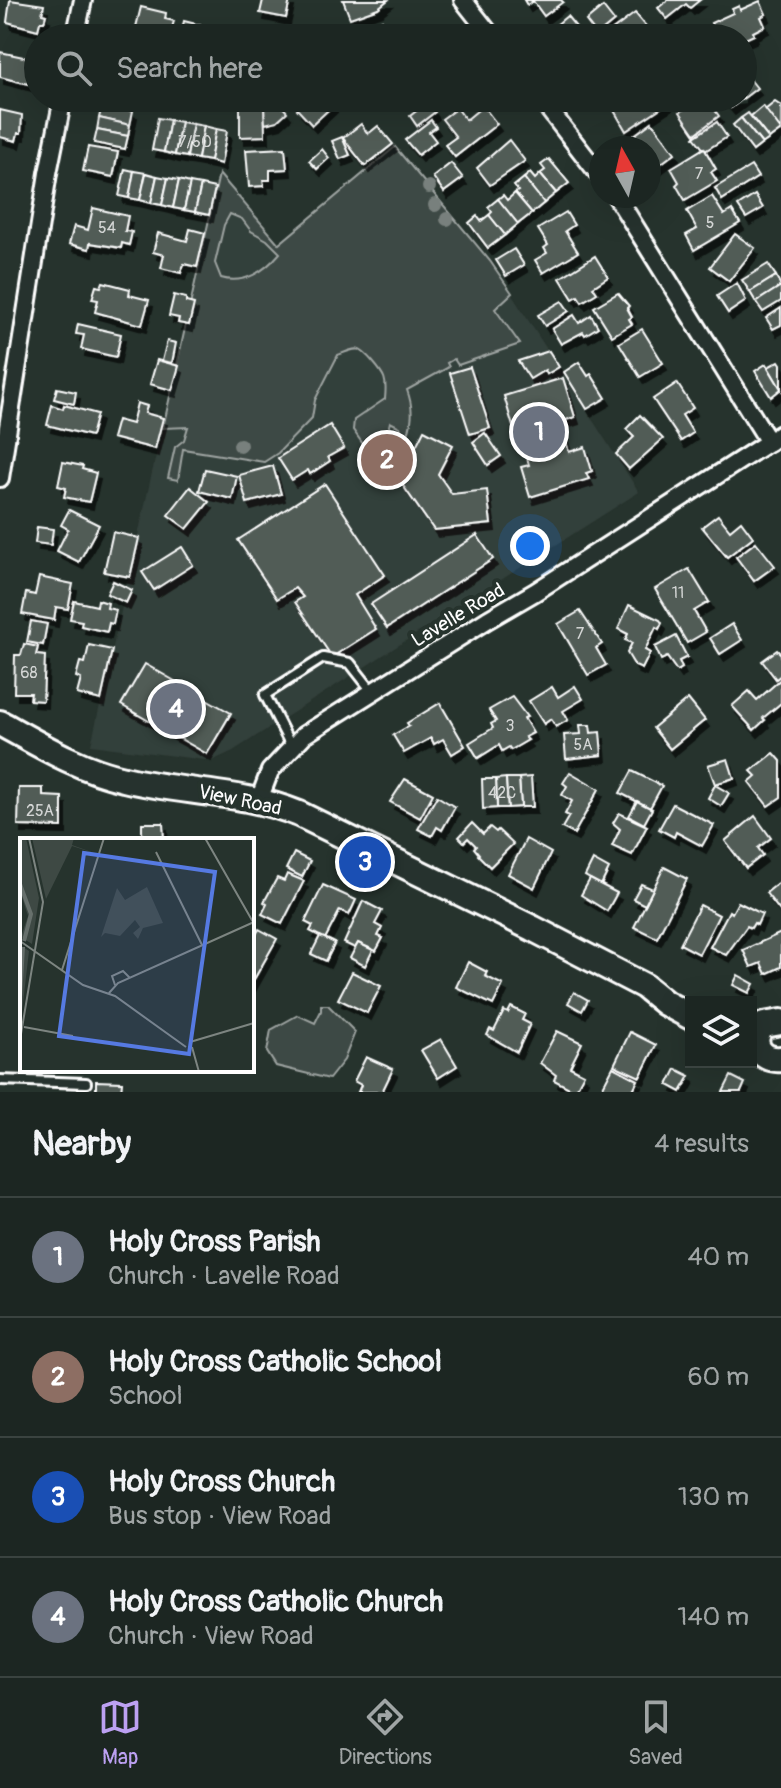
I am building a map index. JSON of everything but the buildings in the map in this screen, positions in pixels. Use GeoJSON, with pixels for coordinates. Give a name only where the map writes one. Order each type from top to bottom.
{"type":"FeatureCollection","features":[{"type":"Feature","properties":{"kind":"main road","name":"View Road"},"geometry":{"type":"LineString","coordinates":[[0,723],[83,765],[118,778],[259,800],[321,824],[644,986],[685,1014]]}},
{"type":"Feature","properties":{"kind":"main road","name":"View Road"},"geometry":{"type":"LineString","coordinates":[[644,986],[685,998]]}},
{"type":"Feature","properties":{"kind":"main road"},"geometry":{"type":"LineString","coordinates":[[765,1023],[756,1036],[769,1057]]}},
{"type":"Feature","properties":{"kind":"street"},"geometry":{"type":"LineString","coordinates":[[78,24],[83,0]]}},
{"type":"Feature","properties":{"kind":"street"},"geometry":{"type":"LineString","coordinates":[[463,0],[482,24]]}},
{"type":"Feature","properties":{"kind":"street"},"geometry":{"type":"LineString","coordinates":[[0,478],[60,112]]}},
{"type":"Feature","properties":{"kind":"street"},"geometry":{"type":"LineString","coordinates":[[551,112],[589,161]]}},
{"type":"Feature","properties":{"kind":"street"},"geometry":{"type":"LineString","coordinates":[[624,208],[775,438]]}},
{"type":"Feature","properties":{"kind":"street","name":"Lavelle Road"},"geometry":{"type":"LineString","coordinates":[[259,800],[270,771],[291,746],[372,691],[535,592],[775,438]]}},
{"type":"Feature","properties":{"kind":"lane"},"geometry":{"type":"LineString","coordinates":[[291,746],[265,695],[323,658],[350,663],[372,691]]}},
{"type":"Feature","properties":{"kind":"lane"},"geometry":{"type":"LineString","coordinates":[[0,1080],[86,1083]]}},
{"type":"Feature","properties":{"kind":"shaded area"},"geometry":{"type":"Polygon","coordinates":[[[395,147],[490,261],[639,492],[233,751],[212,761],[91,745],[219,174],[279,244],[395,147]]]}},
{"type":"Feature","properties":{"kind":"shaded area"},"geometry":{"type":"Polygon","coordinates":[[[395,147],[490,261],[512,293],[495,309],[520,344],[458,365],[454,359],[447,363],[449,367],[407,390],[412,410],[410,429],[405,442],[400,427],[390,422],[392,430],[386,444],[399,449],[389,457],[375,461],[353,430],[354,420],[385,399],[386,387],[383,375],[373,362],[354,349],[338,355],[315,400],[312,418],[278,453],[264,462],[183,449],[178,480],[168,478],[175,447],[184,440],[188,427],[163,428],[219,174],[279,244],[395,147]],[[230,214],[224,225],[215,263],[221,278],[238,280],[254,275],[280,253],[267,240],[251,231],[242,219],[230,214]]]}},
{"type":"Feature","properties":{"kind":"shaded area"},"geometry":{"type":"Polygon","coordinates":[[[321,1005],[328,1005],[355,1032],[344,1060],[329,1079],[276,1066],[267,1052],[271,1030],[298,1015],[315,1023],[321,1005]]]}},
{"type":"Feature","properties":{"kind":"place","name":"Holy Cross Parish"},"geometry":{"type":"Point","coordinates":[539,432]}},
{"type":"Feature","properties":{"kind":"place","name":"Holy Cross Catholic School"},"geometry":{"type":"Point","coordinates":[387,460]}},
{"type":"Feature","properties":{"kind":"place","name":"Holy Cross Catholic Church"},"geometry":{"type":"Point","coordinates":[176,709]}},
{"type":"Feature","properties":{"kind":"place","name":"Holy Cross Church"},"geometry":{"type":"Point","coordinates":[365,862]}}]}
